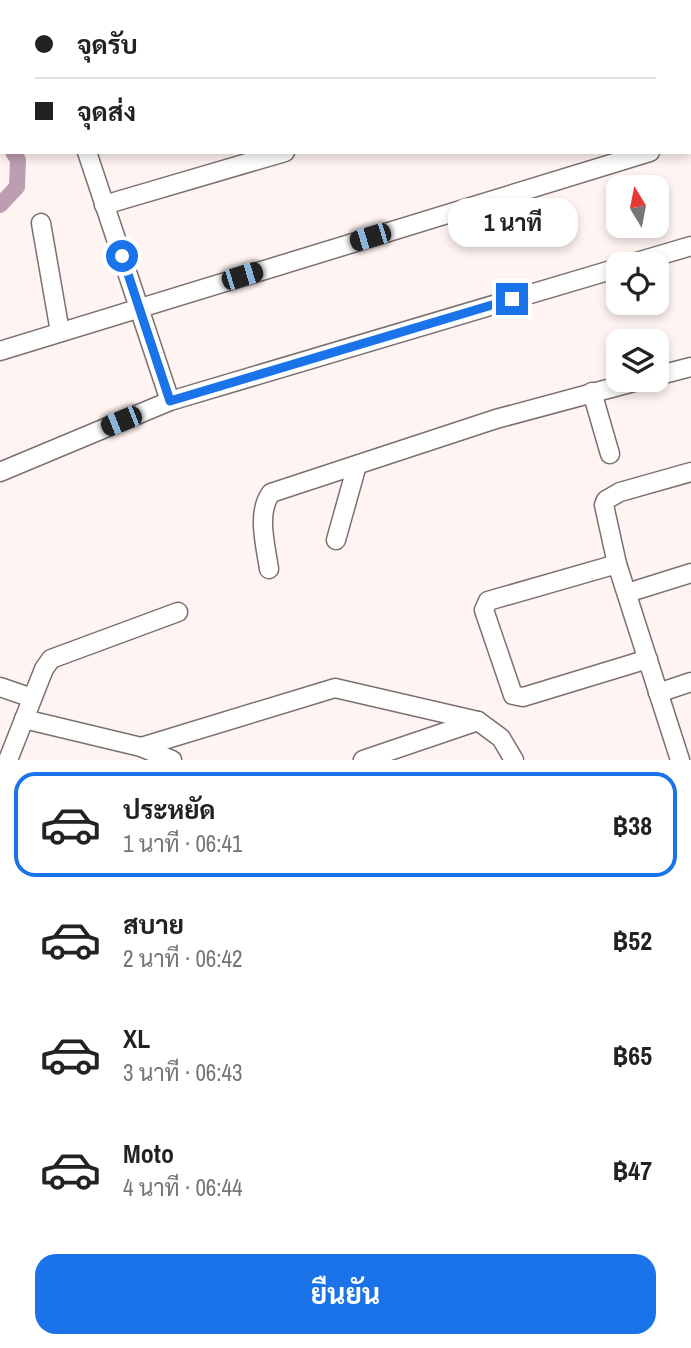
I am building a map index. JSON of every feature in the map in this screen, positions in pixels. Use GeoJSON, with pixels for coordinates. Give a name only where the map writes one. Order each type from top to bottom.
{"type":"FeatureCollection","features":[{"type":"Feature","properties":{"kind":"street"},"geometry":{"type":"LineString","coordinates":[[88,154],[170,401]]}},
{"type":"Feature","properties":{"kind":"street"},"geometry":{"type":"LineString","coordinates":[[104,205],[278,154]]}},
{"type":"Feature","properties":{"kind":"street"},"geometry":{"type":"LineString","coordinates":[[0,351],[643,154]]}},
{"type":"Feature","properties":{"kind":"street"},"geometry":{"type":"LineString","coordinates":[[41,223],[60,331]]}},
{"type":"Feature","properties":{"kind":"street"},"geometry":{"type":"LineString","coordinates":[[669,252],[691,246]]}},
{"type":"Feature","properties":{"kind":"street"},"geometry":{"type":"LineString","coordinates":[[0,472],[170,401],[606,272]]}},
{"type":"Feature","properties":{"kind":"street"},"geometry":{"type":"LineString","coordinates":[[669,373],[691,368]]}},
{"type":"Feature","properties":{"kind":"street"},"geometry":{"type":"LineString","coordinates":[[269,569],[264,513],[266,501],[271,494],[496,419],[606,389]]}},
{"type":"Feature","properties":{"kind":"street"},"geometry":{"type":"LineString","coordinates":[[592,392],[610,454]]}},
{"type":"Feature","properties":{"kind":"street"},"geometry":{"type":"LineString","coordinates":[[336,540],[357,465]]}},
{"type":"Feature","properties":{"kind":"street"},"geometry":{"type":"LineString","coordinates":[[680,760],[617,564],[605,513],[606,500],[620,492],[691,472]]}},
{"type":"Feature","properties":{"kind":"street"},"geometry":{"type":"LineString","coordinates":[[617,564],[488,601],[484,610],[513,695],[523,697],[648,659]]}},
{"type":"Feature","properties":{"kind":"street"},"geometry":{"type":"LineString","coordinates":[[626,593],[691,573]]}},
{"type":"Feature","properties":{"kind":"street"},"geometry":{"type":"LineString","coordinates":[[8,760],[44,669],[51,659],[178,612]]}},
{"type":"Feature","properties":{"kind":"street"},"geometry":{"type":"LineString","coordinates":[[658,692],[691,682]]}},
{"type":"Feature","properties":{"kind":"street"},"geometry":{"type":"LineString","coordinates":[[0,687],[32,698]]}},
{"type":"Feature","properties":{"kind":"street"},"geometry":{"type":"LineString","coordinates":[[141,747],[335,688],[478,720],[502,738],[514,760]]}},
{"type":"Feature","properties":{"kind":"street"},"geometry":{"type":"LineString","coordinates":[[24,719],[141,747],[172,760]]}},
{"type":"Feature","properties":{"kind":"street"},"geometry":{"type":"LineString","coordinates":[[363,760],[478,720]]}},
{"type":"Feature","properties":{"kind":"waterway"},"geometry":{"type":"LineString","coordinates":[[0,205],[17,187],[18,160],[14,154]]}},
{"type":"Feature","properties":{"kind":"route"},"geometry":{"type":"LineString","coordinates":[[122,256],[170,401],[512,299]]}}]}
